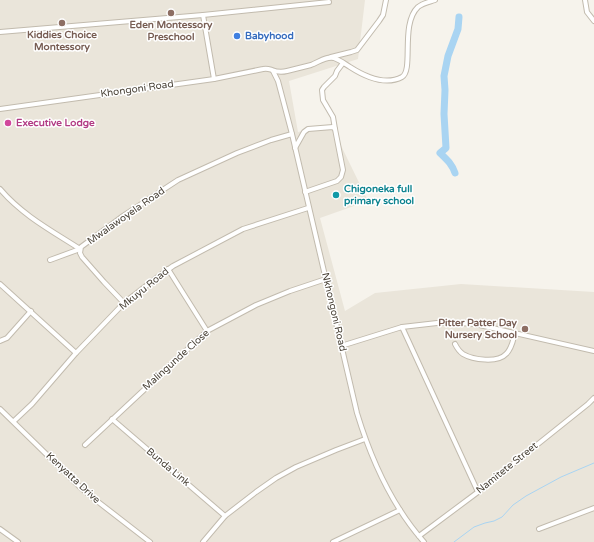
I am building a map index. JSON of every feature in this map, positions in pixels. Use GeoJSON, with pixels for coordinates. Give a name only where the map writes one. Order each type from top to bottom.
{"type":"FeatureCollection","features":[{"type":"Feature","properties":{"kind":"street","name":"Khongoni Road"},"geometry":{"type":"LineString","coordinates":[[0,109],[214,79],[263,69],[270,69],[272,71],[286,71],[313,64],[330,57],[357,50],[383,15],[386,0]]}},
{"type":"Feature","properties":{"kind":"street"},"geometry":{"type":"LineString","coordinates":[[330,57],[336,58],[350,68],[373,79],[392,80],[402,77],[407,69],[409,24],[418,7],[435,0]]}},
{"type":"Feature","properties":{"kind":"street"},"geometry":{"type":"LineString","coordinates":[[586,0],[587,12],[594,22]]}},
{"type":"Feature","properties":{"kind":"street"},"geometry":{"type":"LineString","coordinates":[[0,32],[329,2]]}},
{"type":"Feature","properties":{"kind":"street"},"geometry":{"type":"LineString","coordinates":[[203,14],[214,79]]}},
{"type":"Feature","properties":{"kind":"street"},"geometry":{"type":"LineString","coordinates":[[305,192],[337,181],[341,177],[343,170],[333,116],[323,100],[322,90],[335,76],[337,70],[343,63]]}},
{"type":"Feature","properties":{"kind":"street","name":"Nkhongoni Road"},"geometry":{"type":"LineString","coordinates":[[272,71],[278,80],[292,134],[308,208],[357,413],[365,439],[380,474],[400,510],[424,542]]}},
{"type":"Feature","properties":{"kind":"street"},"geometry":{"type":"LineString","coordinates":[[295,148],[304,132],[308,129],[333,127],[335,129]]}},
{"type":"Feature","properties":{"kind":"street","name":"Mwalawoyela Road"},"geometry":{"type":"LineString","coordinates":[[124,303],[82,257],[80,249],[123,216],[178,180],[237,153],[292,134]]}},
{"type":"Feature","properties":{"kind":"street"},"geometry":{"type":"LineString","coordinates":[[0,189],[24,213],[45,228],[80,249]]}},
{"type":"Feature","properties":{"kind":"street","name":"Mkuyu Road"},"geometry":{"type":"LineString","coordinates":[[14,421],[32,404],[76,353],[124,303],[168,269],[239,230],[308,208]]}},
{"type":"Feature","properties":{"kind":"street"},"geometry":{"type":"LineString","coordinates":[[50,260],[80,249]]}},
{"type":"Feature","properties":{"kind":"street"},"geometry":{"type":"LineString","coordinates":[[168,269],[207,331]]}},
{"type":"Feature","properties":{"kind":"street","name":"Malingunde Close"},"geometry":{"type":"LineString","coordinates":[[85,444],[207,331],[256,305],[290,291],[326,279]]}},
{"type":"Feature","properties":{"kind":"street"},"geometry":{"type":"LineString","coordinates":[[0,284],[76,353]]}},
{"type":"Feature","properties":{"kind":"street"},"geometry":{"type":"LineString","coordinates":[[0,341],[7,338],[31,311]]}},
{"type":"Feature","properties":{"kind":"street"},"geometry":{"type":"LineString","coordinates":[[341,346],[402,327],[437,323],[458,323],[475,324],[594,352]]}},
{"type":"Feature","properties":{"kind":"street"},"geometry":{"type":"LineString","coordinates":[[402,327],[478,492]]}},
{"type":"Feature","properties":{"kind":"street"},"geometry":{"type":"LineString","coordinates":[[455,344],[462,354],[488,360],[497,359],[508,353],[515,333]]}},
{"type":"Feature","properties":{"kind":"street","name":"Namitete Street"},"geometry":{"type":"LineString","coordinates":[[419,536],[478,492],[594,398]]}},
{"type":"Feature","properties":{"kind":"street","name":"Kenyatta Drive"},"geometry":{"type":"LineString","coordinates":[[0,409],[82,489],[150,542]]}},
{"type":"Feature","properties":{"kind":"street","name":"Bunda Link"},"geometry":{"type":"LineString","coordinates":[[112,419],[225,516]]}},
{"type":"Feature","properties":{"kind":"street"},"geometry":{"type":"LineString","coordinates":[[203,542],[225,516],[276,478],[296,467],[365,439]]}},
{"type":"Feature","properties":{"kind":"street"},"geometry":{"type":"LineString","coordinates":[[539,529],[594,508]]}},
{"type":"Feature","properties":{"kind":"street"},"geometry":{"type":"LineString","coordinates":[[333,542],[400,510]]}},
{"type":"Feature","properties":{"kind":"street"},"geometry":{"type":"LineString","coordinates":[[0,529],[18,542]]}},
{"type":"Feature","properties":{"kind":"shaded area"},"geometry":{"type":"Polygon","coordinates":[[[0,0],[365,0],[358,59],[289,81],[298,132],[331,125],[368,201],[320,218],[345,311],[375,293],[461,284],[594,292],[594,542],[0,542],[0,0]]]}},
{"type":"Feature","properties":{"kind":"waterway"},"geometry":{"type":"LineString","coordinates":[[455,173],[451,165],[440,153],[446,148],[444,76],[448,56],[458,29],[459,17]]}},
{"type":"Feature","properties":{"kind":"waterway"},"geometry":{"type":"LineString","coordinates":[[454,542],[474,527],[502,517],[513,505],[526,496],[561,477],[594,463]]}},
{"type":"Feature","properties":{"kind":"place","name":"Eden Montessory Preschool"},"geometry":{"type":"Point","coordinates":[171,13]}},
{"type":"Feature","properties":{"kind":"place","name":"Kiddies Choice Montessory"},"geometry":{"type":"Point","coordinates":[62,23]}},
{"type":"Feature","properties":{"kind":"place","name":"Babyhood"},"geometry":{"type":"Point","coordinates":[237,36]}},
{"type":"Feature","properties":{"kind":"place","name":"Executive Lodge"},"geometry":{"type":"Point","coordinates":[8,123]}},
{"type":"Feature","properties":{"kind":"place","name":"Chigoneka full primary school"},"geometry":{"type":"Point","coordinates":[336,195]}},
{"type":"Feature","properties":{"kind":"place","name":"Pitter Patter Day Nursery School"},"geometry":{"type":"Point","coordinates":[525,329]}}]}
